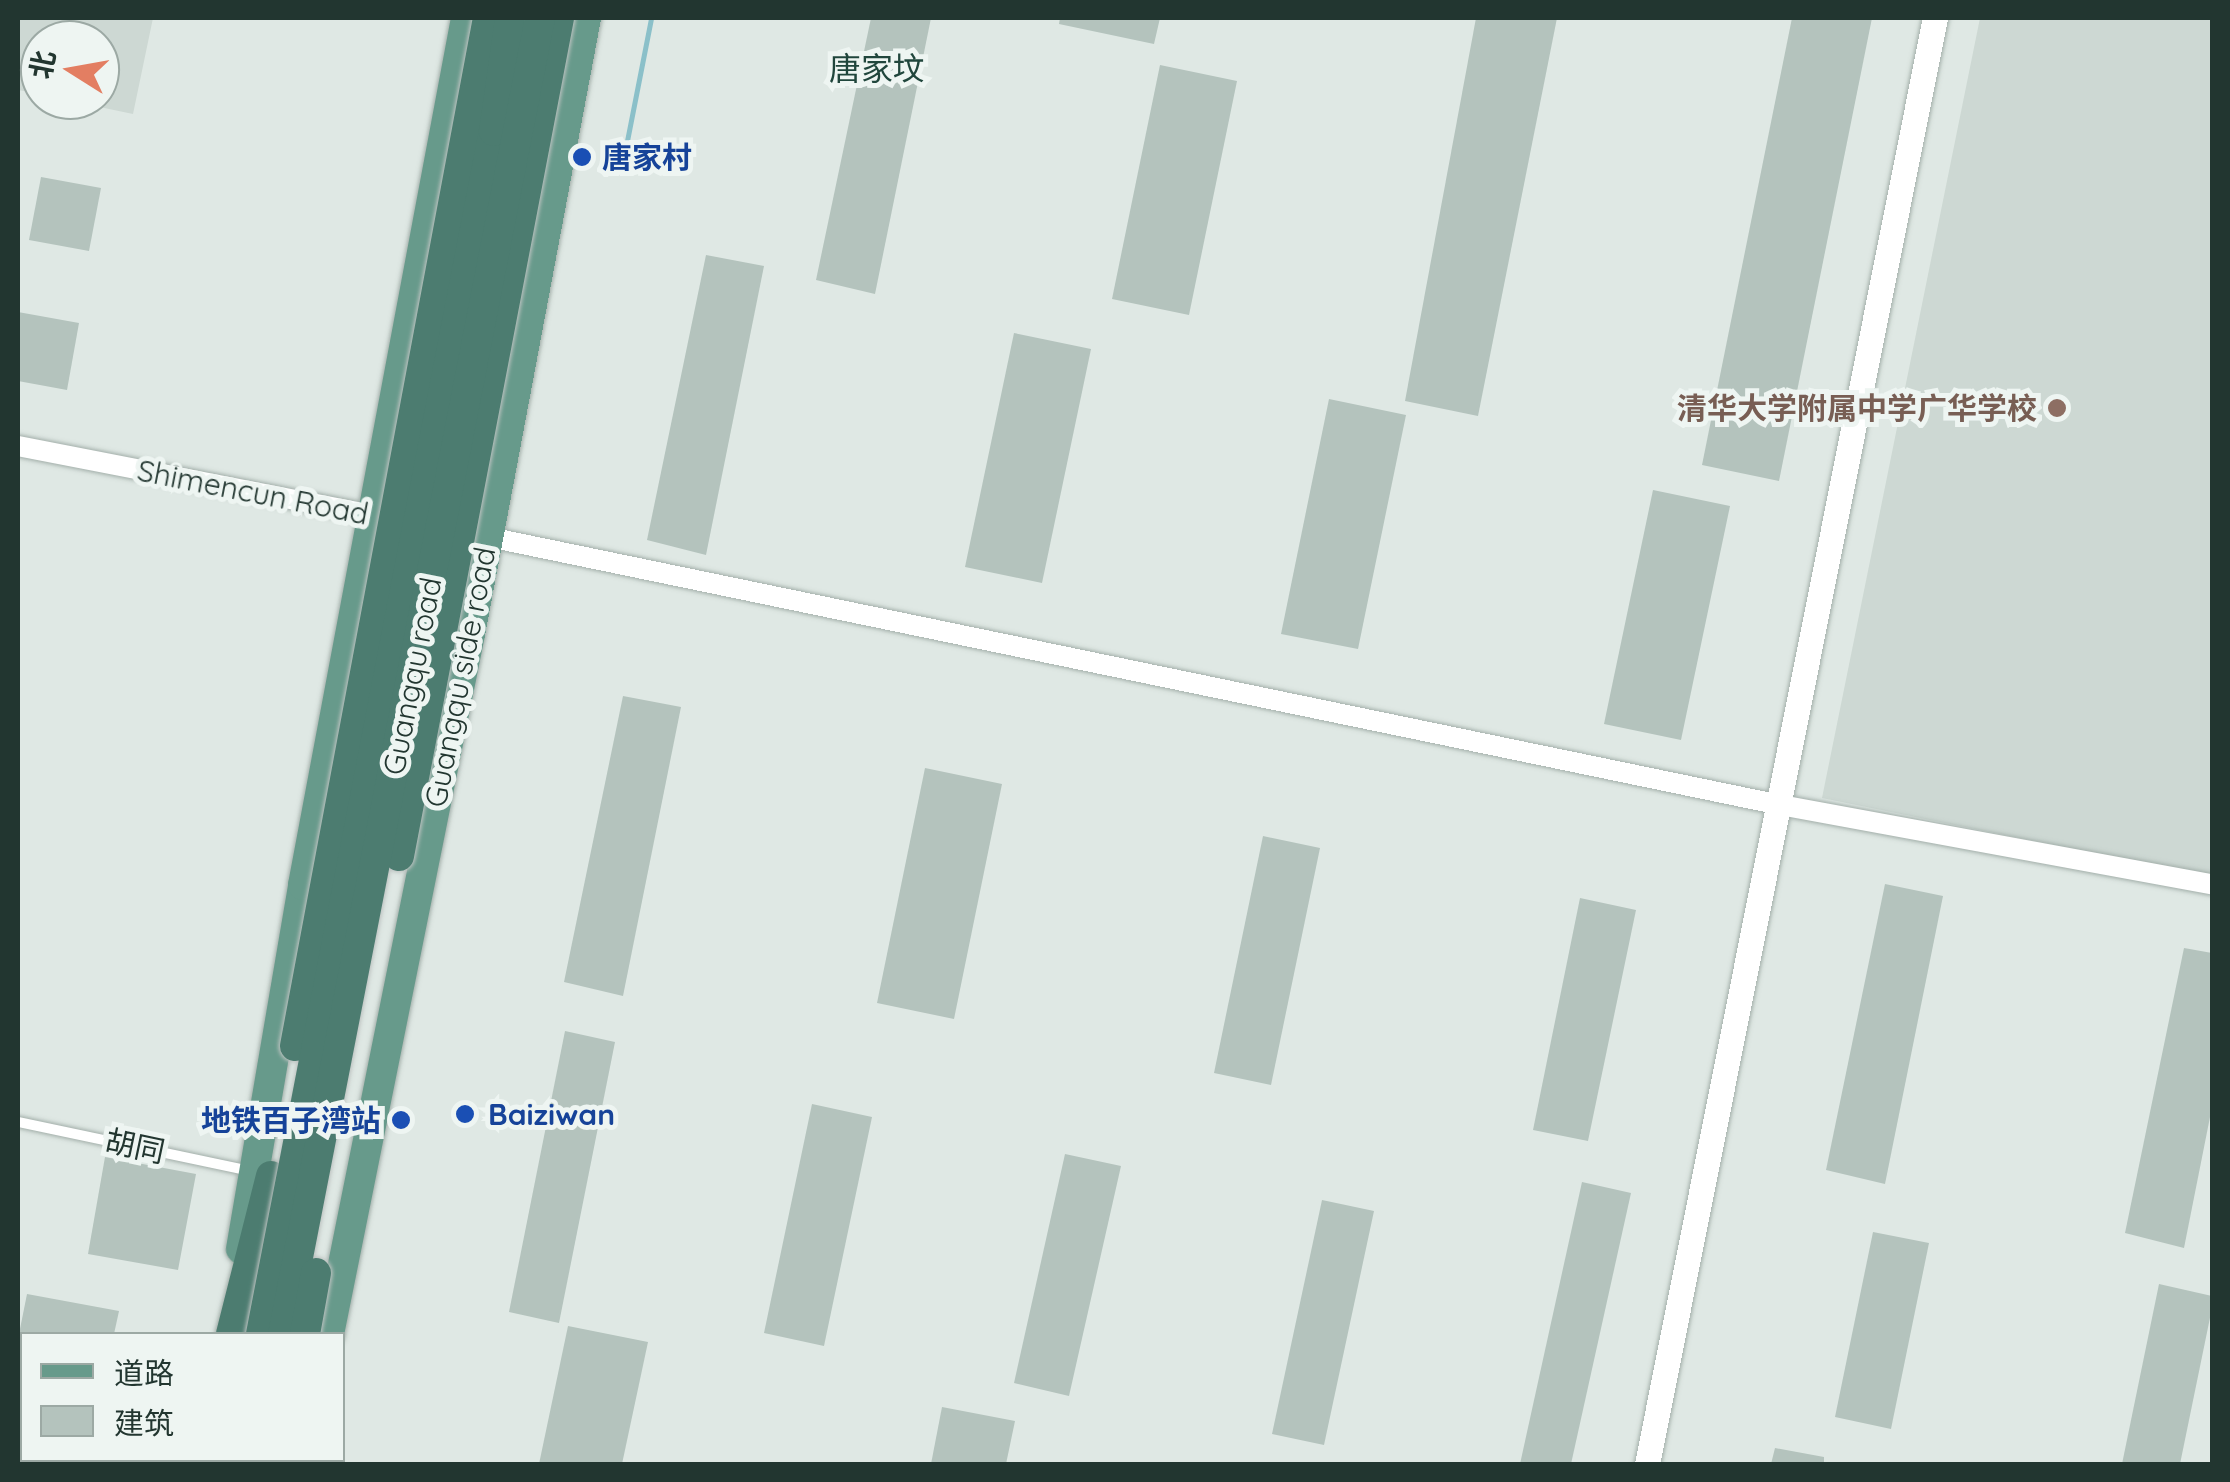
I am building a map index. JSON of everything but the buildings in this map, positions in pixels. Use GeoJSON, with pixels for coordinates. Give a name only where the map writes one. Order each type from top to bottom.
{"type":"FeatureCollection","features":[{"type":"Feature","properties":{"kind":"highway"},"geometry":{"type":"LineString","coordinates":[[230,1332],[488,18]]}},
{"type":"Feature","properties":{"kind":"highway","name":"Guangqu road"},"geometry":{"type":"LineString","coordinates":[[260,1332],[494,131],[510,18]]}},
{"type":"Feature","properties":{"kind":"highway","name":"Guangqu road"},"geometry":{"type":"LineString","coordinates":[[283,1332],[540,18]]}},
{"type":"Feature","properties":{"kind":"highway"},"geometry":{"type":"LineString","coordinates":[[305,1332],[504,322],[559,18]]}},
{"type":"Feature","properties":{"kind":"main road"},"geometry":{"type":"LineString","coordinates":[[262,1174],[339,700],[466,18]]}},
{"type":"Feature","properties":{"kind":"main road","name":"Guangqu side road"},"geometry":{"type":"LineString","coordinates":[[329,1332],[451,728],[586,18]]}},
{"type":"Feature","properties":{"kind":"street"},"geometry":{"type":"LineString","coordinates":[[1647,1464],[1935,18]]}},
{"type":"Feature","properties":{"kind":"street"},"geometry":{"type":"LineString","coordinates":[[407,334],[434,368],[457,388],[483,385],[522,354]]}},
{"type":"Feature","properties":{"kind":"street","name":"Shimencun Road"},"geometry":{"type":"LineString","coordinates":[[18,446],[488,537],[1780,804],[2212,884]]}},
{"type":"Feature","properties":{"kind":"street"},"geometry":{"type":"LineString","coordinates":[[339,700],[376,683],[420,688],[440,704],[451,728]]}},
{"type":"Feature","properties":{"kind":"lane","name":"胡同"},"geometry":{"type":"LineString","coordinates":[[18,1122],[262,1174]]}},
{"type":"Feature","properties":{"kind":"shaded area"},"geometry":{"type":"Polygon","coordinates":[[[18,18],[153,18],[133,114],[120,111],[120,20],[20,20],[18,90],[18,18]]]}},
{"type":"Feature","properties":{"kind":"shaded area","name":"清华大学附属中学广华学校"},"geometry":{"type":"Polygon","coordinates":[[[1980,18],[2212,18],[2212,877],[1822,798],[1980,18]]]}},
{"type":"Feature","properties":{"kind":"waterway"},"geometry":{"type":"LineString","coordinates":[[625,151],[651,18]]}},
{"type":"Feature","properties":{"kind":"place","name":"唐家村"},"geometry":{"type":"Point","coordinates":[582,157]}},
{"type":"Feature","properties":{"kind":"place","name":"清华大学附属中学广华学校"},"geometry":{"type":"Point","coordinates":[2057,408]}},
{"type":"Feature","properties":{"kind":"place","name":"Baiziwan"},"geometry":{"type":"Point","coordinates":[465,1114]}},
{"type":"Feature","properties":{"kind":"place","name":"地铁百子湾站"},"geometry":{"type":"Point","coordinates":[401,1120]}},
{"type":"Feature","properties":{"kind":"district","name":"唐家坟"},"geometry":{"type":"Point","coordinates":[877,68]}}]}
